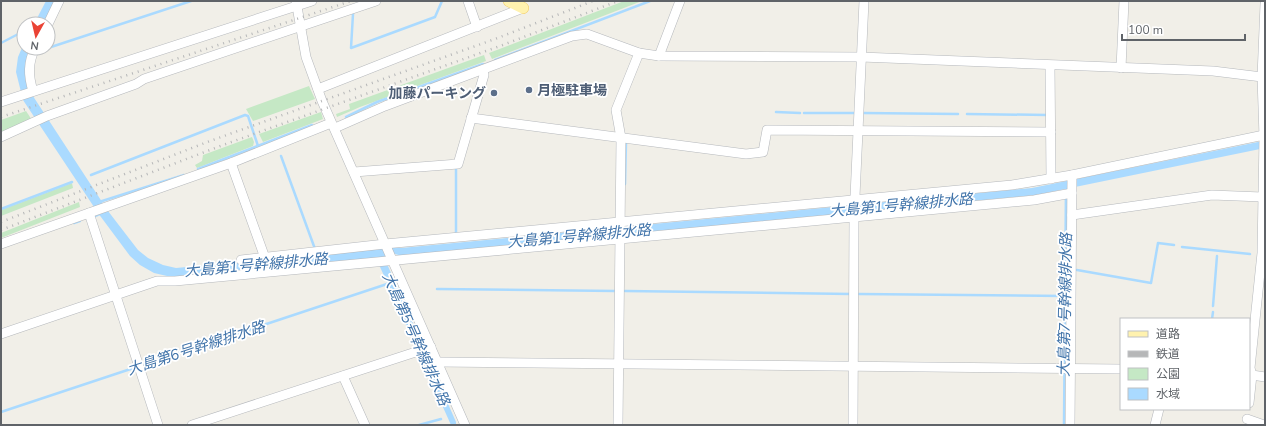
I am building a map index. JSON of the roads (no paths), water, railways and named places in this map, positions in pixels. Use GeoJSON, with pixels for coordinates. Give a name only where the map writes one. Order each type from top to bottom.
{"type":"FeatureCollection","features":[{"type":"Feature","properties":{"kind":"main road"},"geometry":{"type":"LineString","coordinates":[[509,1],[523,8]]}},
{"type":"Feature","properties":{"kind":"street"},"geometry":{"type":"LineString","coordinates":[[52,16],[59,1]]}},
{"type":"Feature","properties":{"kind":"street"},"geometry":{"type":"LineString","coordinates":[[1,102],[296,4],[312,1]]}},
{"type":"Feature","properties":{"kind":"street"},"geometry":{"type":"LineString","coordinates":[[1,136],[47,116],[136,84],[144,79],[376,1]]}},
{"type":"Feature","properties":{"kind":"street"},"geometry":{"type":"LineString","coordinates":[[468,1],[477,26]]}},
{"type":"Feature","properties":{"kind":"street"},"geometry":{"type":"LineString","coordinates":[[659,56],[680,1]]}},
{"type":"Feature","properties":{"kind":"street"},"geometry":{"type":"LineString","coordinates":[[853,425],[854,216],[860,131],[861,57],[864,1]]}},
{"type":"Feature","properties":{"kind":"street"},"geometry":{"type":"LineString","coordinates":[[1121,68],[1124,1]]}},
{"type":"Feature","properties":{"kind":"street"},"geometry":{"type":"LineString","coordinates":[[296,4],[306,57],[318,89],[428,348],[437,362],[465,425]]}},
{"type":"Feature","properties":{"kind":"street"},"geometry":{"type":"LineString","coordinates":[[1250,386],[1263,254],[1262,197],[1264,178],[1263,78],[1265,4]]}},
{"type":"Feature","properties":{"kind":"street"},"geometry":{"type":"LineString","coordinates":[[318,89],[523,8]]}},
{"type":"Feature","properties":{"kind":"street"},"geometry":{"type":"LineString","coordinates":[[1,244],[333,126],[572,36],[587,34],[639,53],[659,56],[861,57],[1050,66],[1213,71],[1263,78]]}},
{"type":"Feature","properties":{"kind":"street"},"geometry":{"type":"LineString","coordinates":[[618,425],[621,138],[616,110],[639,53]]}},
{"type":"Feature","properties":{"kind":"street"},"geometry":{"type":"LineString","coordinates":[[31,91],[28,72],[32,56]]}},
{"type":"Feature","properties":{"kind":"street"},"geometry":{"type":"LineString","coordinates":[[1050,66],[1051,179]]}},
{"type":"Feature","properties":{"kind":"street"},"geometry":{"type":"LineString","coordinates":[[354,172],[458,164],[484,75],[483,70]]}},
{"type":"Feature","properties":{"kind":"street"},"geometry":{"type":"LineString","coordinates":[[471,118],[746,154],[763,152],[767,130],[1051,132]]}},
{"type":"Feature","properties":{"kind":"street"},"geometry":{"type":"LineString","coordinates":[[241,260],[385,245],[855,202],[1012,185],[1072,176],[1264,141]]}},
{"type":"Feature","properties":{"kind":"street"},"geometry":{"type":"LineString","coordinates":[[231,162],[265,258]]}},
{"type":"Feature","properties":{"kind":"street"},"geometry":{"type":"LineString","coordinates":[[1070,425],[1066,368],[1072,215],[1069,193],[1072,176]]}},
{"type":"Feature","properties":{"kind":"street"},"geometry":{"type":"LineString","coordinates":[[1,334],[115,294],[157,281],[182,280],[1034,200],[1069,193]]}},
{"type":"Feature","properties":{"kind":"street"},"geometry":{"type":"LineString","coordinates":[[1072,215],[1212,195],[1262,197]]}},
{"type":"Feature","properties":{"kind":"street"},"geometry":{"type":"LineString","coordinates":[[92,212],[115,294],[158,425]]}},
{"type":"Feature","properties":{"kind":"street"},"geometry":{"type":"LineString","coordinates":[[192,425],[428,348]]}},
{"type":"Feature","properties":{"kind":"street"},"geometry":{"type":"LineString","coordinates":[[437,362],[1120,369]]}},
{"type":"Feature","properties":{"kind":"street"},"geometry":{"type":"LineString","coordinates":[[1251,370],[1265,377]]}},
{"type":"Feature","properties":{"kind":"street"},"geometry":{"type":"LineString","coordinates":[[343,376],[365,425]]}},
{"type":"Feature","properties":{"kind":"street"},"geometry":{"type":"LineString","coordinates":[[1156,425],[1159,410]]}},
{"type":"Feature","properties":{"kind":"street"},"geometry":{"type":"LineString","coordinates":[[1248,410],[1247,422],[1264,425]]}},
{"type":"Feature","properties":{"kind":"water"},"geometry":{"type":"Polygon","coordinates":[[[46,1],[57,1],[49,16],[38,16],[46,1]]]}},
{"type":"Feature","properties":{"kind":"water"},"geometry":{"type":"Polygon","coordinates":[[[31,56],[29,90],[108,211],[138,250],[148,258],[163,265],[176,268],[1032,188],[1258,142],[1265,141],[1265,148],[1036,195],[402,256],[395,254],[384,257],[456,422],[456,425],[451,425],[376,258],[179,277],[154,273],[140,265],[130,256],[98,213],[23,100],[16,72],[18,57],[31,56]]]}},
{"type":"Feature","properties":{"kind":"waterway"},"geometry":{"type":"LineString","coordinates":[[56,45],[191,1]]}},
{"type":"Feature","properties":{"kind":"waterway"},"geometry":{"type":"LineString","coordinates":[[353,14],[351,48],[435,17],[442,1]]}},
{"type":"Feature","properties":{"kind":"waterway"},"geometry":{"type":"LineString","coordinates":[[495,60],[650,1]]}},
{"type":"Feature","properties":{"kind":"waterway"},"geometry":{"type":"LineString","coordinates":[[1,43],[16,35]]}},
{"type":"Feature","properties":{"kind":"waterway"},"geometry":{"type":"LineString","coordinates":[[346,117],[377,102],[483,64]]}},
{"type":"Feature","properties":{"kind":"waterway"},"geometry":{"type":"LineString","coordinates":[[776,112],[800,113]]}},
{"type":"Feature","properties":{"kind":"waterway"},"geometry":{"type":"LineString","coordinates":[[804,113],[855,113]]}},
{"type":"Feature","properties":{"kind":"waterway"},"geometry":{"type":"LineString","coordinates":[[863,113],[958,114]]}},
{"type":"Feature","properties":{"kind":"waterway"},"geometry":{"type":"LineString","coordinates":[[967,114],[1048,115]]}},
{"type":"Feature","properties":{"kind":"waterway"},"geometry":{"type":"LineString","coordinates":[[91,175],[245,115],[248,116],[258,146]]}},
{"type":"Feature","properties":{"kind":"waterway"},"geometry":{"type":"LineString","coordinates":[[198,169],[312,125]]}},
{"type":"Feature","properties":{"kind":"waterway"},"geometry":{"type":"LineString","coordinates":[[625,184],[626,142]]}},
{"type":"Feature","properties":{"kind":"waterway","name":"大島第1号幹線排水路"},"geometry":{"type":"LineString","coordinates":[[281,156],[315,249]]}},
{"type":"Feature","properties":{"kind":"waterway"},"geometry":{"type":"LineString","coordinates":[[456,167],[456,234]]}},
{"type":"Feature","properties":{"kind":"waterway"},"geometry":{"type":"LineString","coordinates":[[99,202],[184,175]]}},
{"type":"Feature","properties":{"kind":"waterway"},"geometry":{"type":"LineString","coordinates":[[1,209],[72,182]]}},
{"type":"Feature","properties":{"kind":"waterway","name":"大島第7号幹線排水路"},"geometry":{"type":"LineString","coordinates":[[1064,425],[1066,186]]}},
{"type":"Feature","properties":{"kind":"waterway"},"geometry":{"type":"LineString","coordinates":[[95,216],[102,213]]}},
{"type":"Feature","properties":{"kind":"waterway"},"geometry":{"type":"LineString","coordinates":[[74,223],[80,221]]}},
{"type":"Feature","properties":{"kind":"waterway"},"geometry":{"type":"LineString","coordinates":[[1077,270],[1151,283],[1158,243],[1174,245]]}},
{"type":"Feature","properties":{"kind":"waterway"},"geometry":{"type":"LineString","coordinates":[[1182,247],[1250,254]]}},
{"type":"Feature","properties":{"kind":"waterway"},"geometry":{"type":"LineString","coordinates":[[1213,306],[1217,256]]}},
{"type":"Feature","properties":{"kind":"waterway","name":"大島第6号幹線排水路"},"geometry":{"type":"LineString","coordinates":[[1,412],[390,283]]}},
{"type":"Feature","properties":{"kind":"waterway"},"geometry":{"type":"LineString","coordinates":[[437,289],[615,291]]}},
{"type":"Feature","properties":{"kind":"waterway"},"geometry":{"type":"LineString","coordinates":[[625,291],[851,294]]}},
{"type":"Feature","properties":{"kind":"waterway"},"geometry":{"type":"LineString","coordinates":[[859,294],[1065,296]]}},
{"type":"Feature","properties":{"kind":"waterway"},"geometry":{"type":"LineString","coordinates":[[1212,318],[1213,312]]}},
{"type":"Feature","properties":{"kind":"waterway"},"geometry":{"type":"LineString","coordinates":[[419,425],[441,419]]}},
{"type":"Feature","properties":{"kind":"railway"},"geometry":{"type":"LineString","coordinates":[[1,117],[351,1]]}},
{"type":"Feature","properties":{"kind":"railway"},"geometry":{"type":"LineString","coordinates":[[1,222],[210,141],[495,39],[593,1]]}},
{"type":"Feature","properties":{"kind":"railway"},"geometry":{"type":"LineString","coordinates":[[1,230],[223,145],[500,46],[618,1]]}},
{"type":"Feature","properties":{"kind":"place","name":"月極駐車場"},"geometry":{"type":"Point","coordinates":[529,90]}},
{"type":"Feature","properties":{"kind":"place","name":"加藤パーキング"},"geometry":{"type":"Point","coordinates":[494,93]}},
{"type":"Feature","properties":{"kind":"water label","name":"大島第5号幹線排水路"},"geometry":{"type":"Point","coordinates":[416,339]}}]}
